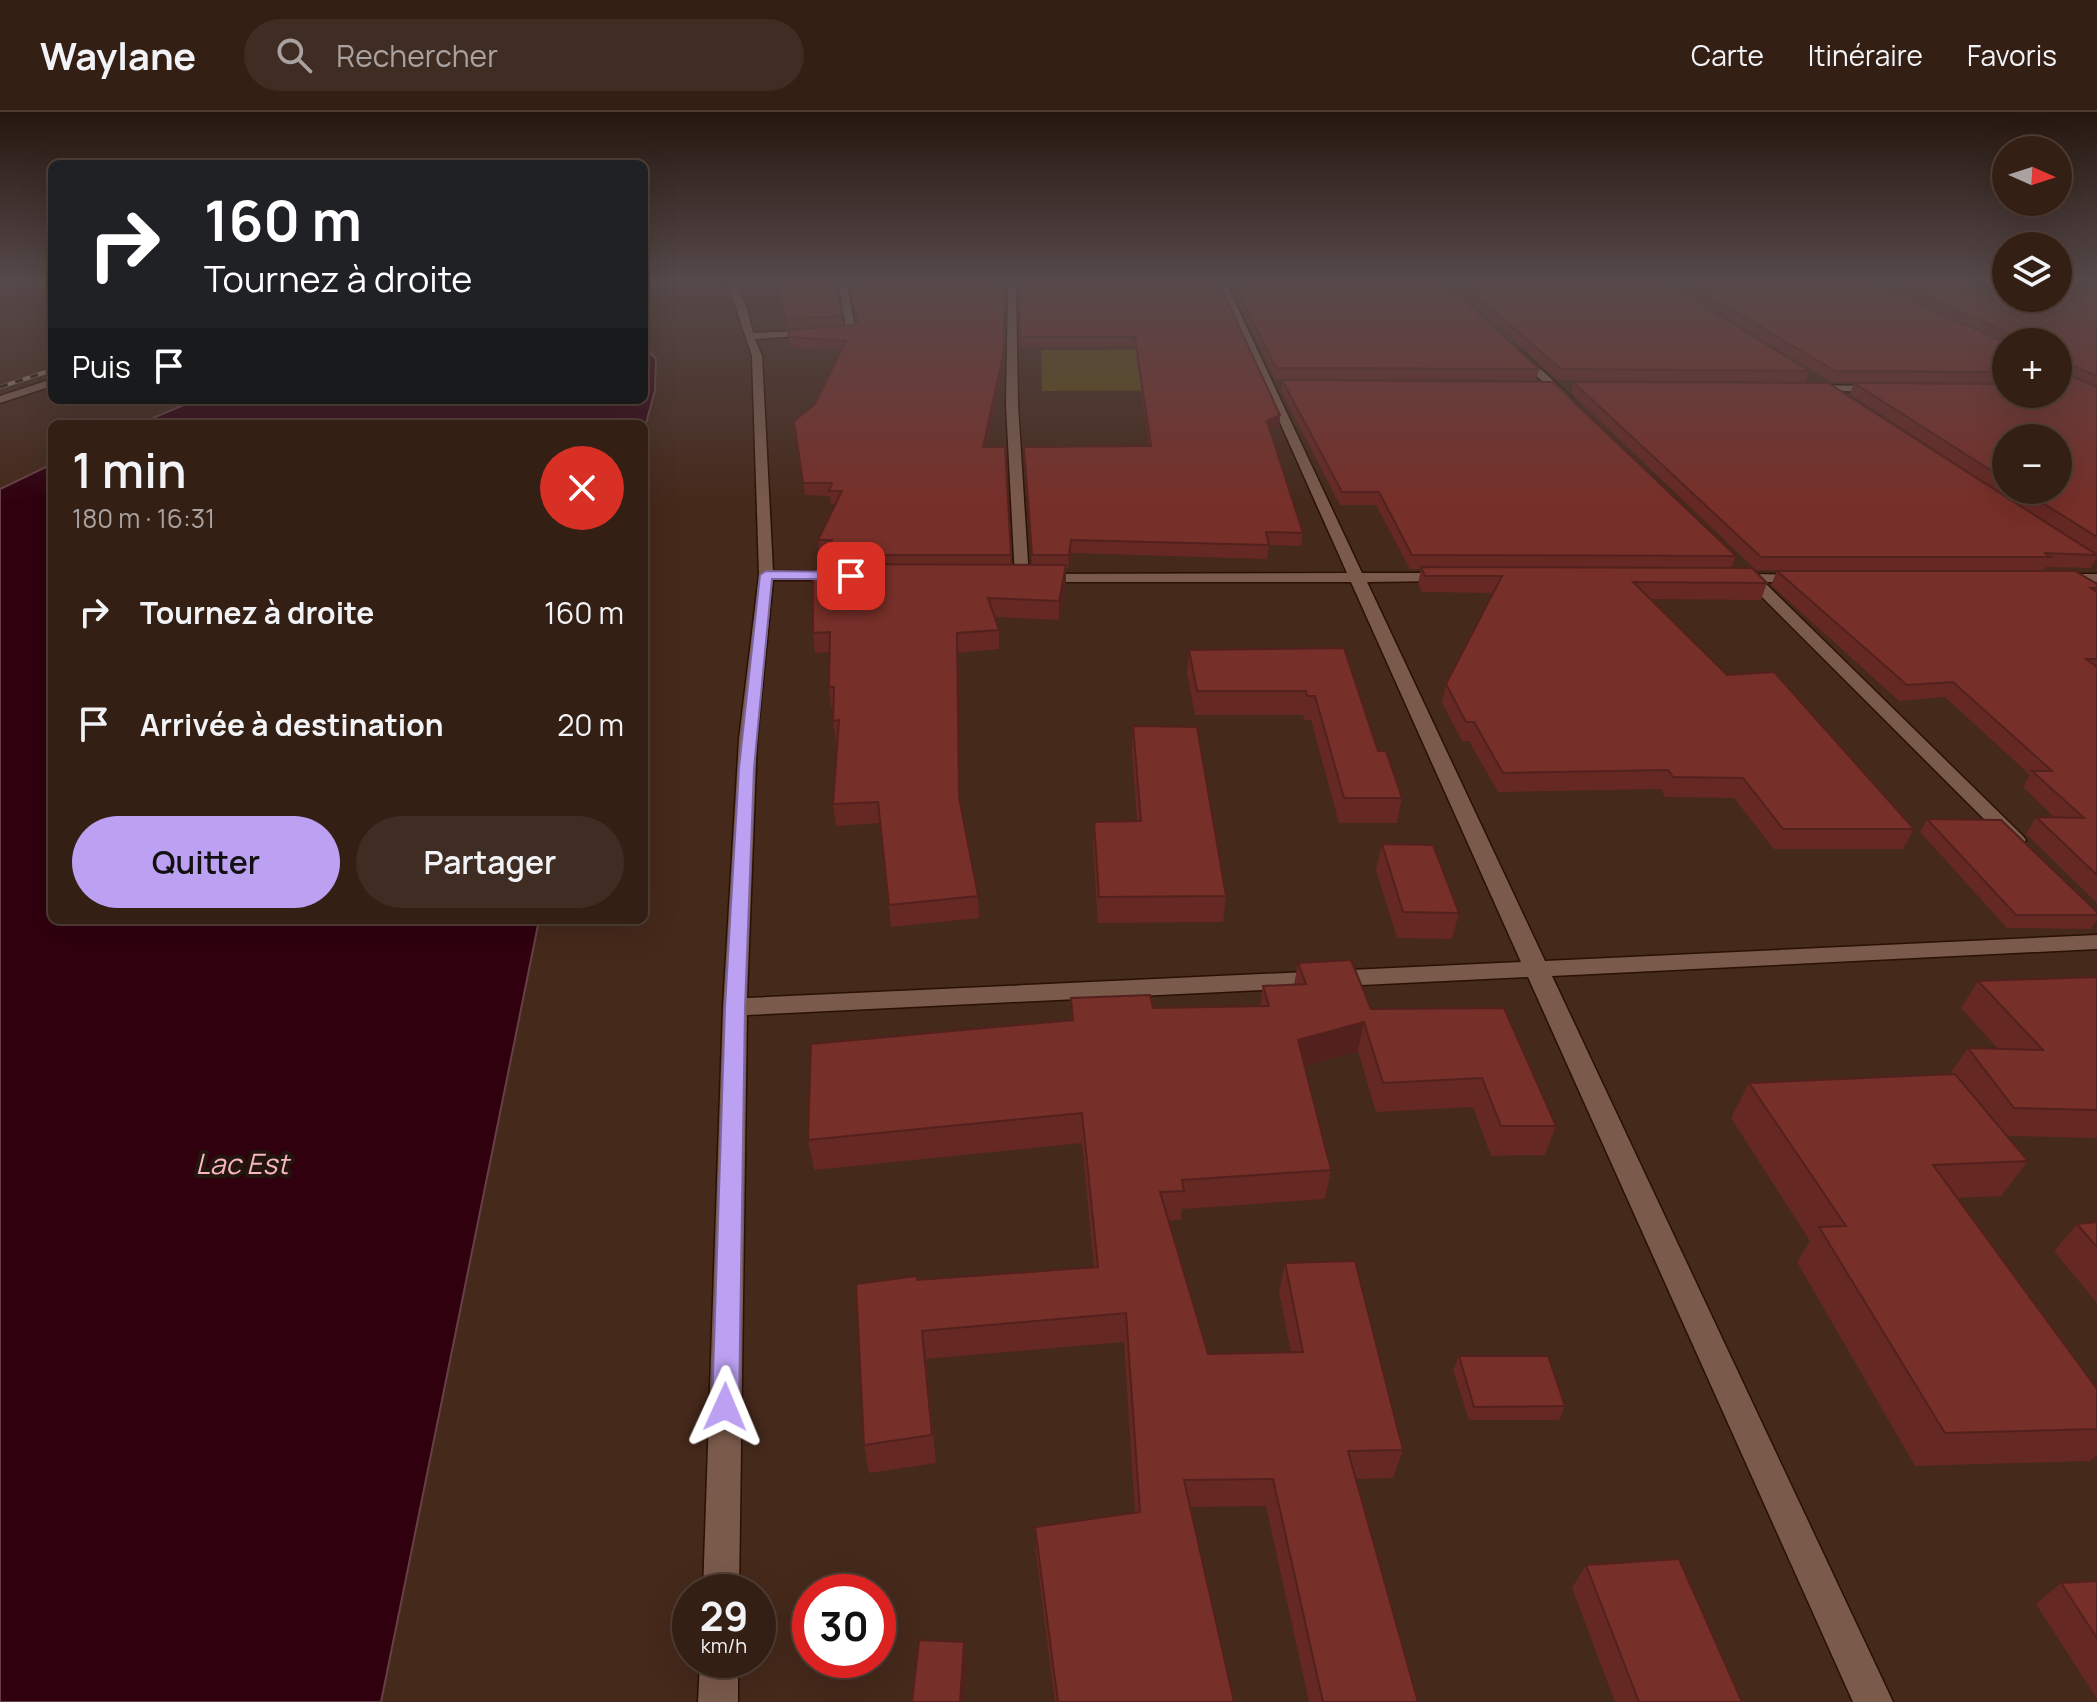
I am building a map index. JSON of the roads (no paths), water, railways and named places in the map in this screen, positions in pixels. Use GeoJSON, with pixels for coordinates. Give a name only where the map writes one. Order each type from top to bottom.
{"type":"FeatureCollection","features":[{"type":"Feature","properties":{"kind":"street"},"geometry":{"type":"LineString","coordinates":[[721,1574],[735,1007],[748,739],[766,575],[757,355]]}},
{"type":"Feature","properties":{"kind":"street"},"geometry":{"type":"LineString","coordinates":[[1012,355],[1015,578],[1468,577]]}},
{"type":"Feature","properties":{"kind":"street"},"geometry":{"type":"LineString","coordinates":[[1261,355],[1277,385],[1358,577],[1873,1702]]}},
{"type":"Feature","properties":{"kind":"street"},"geometry":{"type":"LineString","coordinates":[[1520,355],[1576,407]]}},
{"type":"Feature","properties":{"kind":"street"},"geometry":{"type":"LineString","coordinates":[[1803,372],[1855,405]]}},
{"type":"Feature","properties":{"kind":"street"},"geometry":{"type":"LineString","coordinates":[[0,400],[48,383]]}},
{"type":"Feature","properties":{"kind":"street"},"geometry":{"type":"LineString","coordinates":[[1799,388],[1888,389]]}},
{"type":"Feature","properties":{"kind":"street"},"geometry":{"type":"LineString","coordinates":[[1728,556],[2030,854]]}},
{"type":"Feature","properties":{"kind":"street"},"geometry":{"type":"LineString","coordinates":[[766,575],[856,576]]}},
{"type":"Feature","properties":{"kind":"street"},"geometry":{"type":"LineString","coordinates":[[1719,578],[1829,578]]}},
{"type":"Feature","properties":{"kind":"street"},"geometry":{"type":"LineString","coordinates":[[2050,578],[2097,578]]}},
{"type":"Feature","properties":{"kind":"street"},"geometry":{"type":"LineString","coordinates":[[735,1007],[2097,942]]}},
{"type":"Feature","properties":{"kind":"street"},"geometry":{"type":"LineString","coordinates":[[718,1702],[719,1678]]}},
{"type":"Feature","properties":{"kind":"water"},"geometry":{"type":"Polygon","coordinates":[[[648,355],[656,359],[655,390],[647,420],[148,420],[186,404],[648,404],[648,355]]]}},
{"type":"Feature","properties":{"kind":"water","name":"Lac Est"},"geometry":{"type":"Polygon","coordinates":[[[48,466],[48,924],[538,924],[381,1702],[0,1702],[0,489],[48,466]]]}},
{"type":"Feature","properties":{"kind":"railway"},"geometry":{"type":"LineString","coordinates":[[0,387],[48,371]]}}]}
